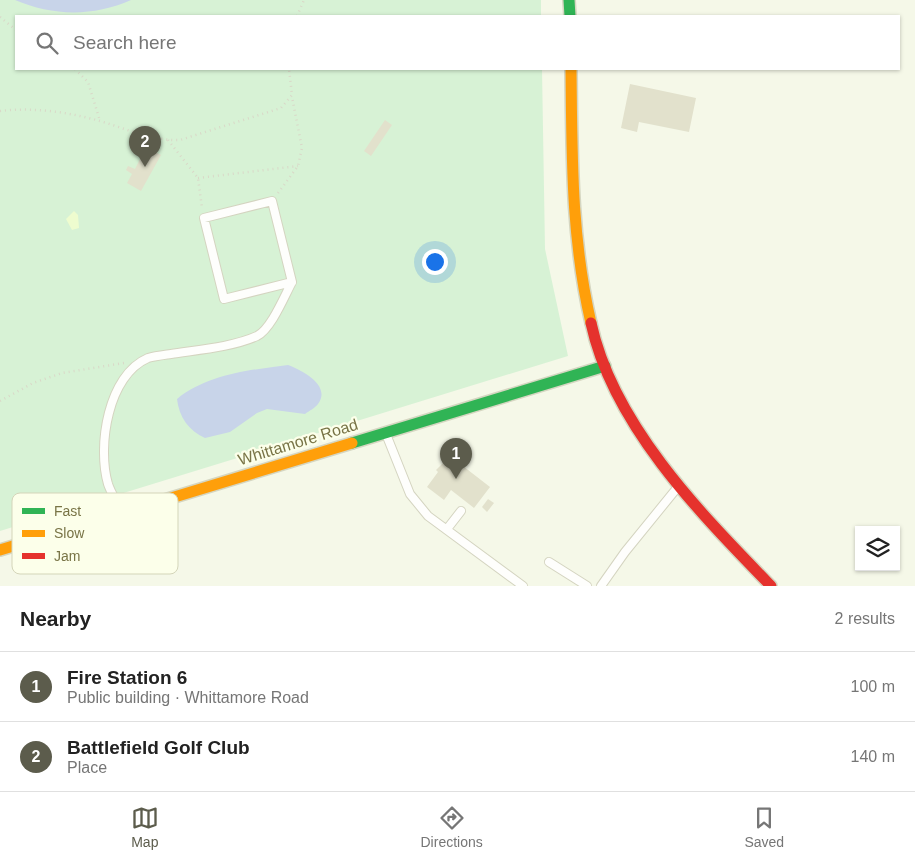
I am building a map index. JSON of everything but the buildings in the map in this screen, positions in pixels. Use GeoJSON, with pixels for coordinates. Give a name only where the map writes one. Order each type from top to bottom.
{"type":"FeatureCollection","features":[{"type":"Feature","properties":{"kind":"street"},"geometry":{"type":"LineString","coordinates":[[570,0],[570,15]]}},
{"type":"Feature","properties":{"kind":"street"},"geometry":{"type":"LineString","coordinates":[[571,70],[573,194],[577,250],[585,301],[605,366],[636,428],[678,486],[771,586]]}},
{"type":"Feature","properties":{"kind":"street","name":"Whittamore Road"},"geometry":{"type":"LineString","coordinates":[[178,496],[605,366]]}},
{"type":"Feature","properties":{"kind":"street","name":"Whittamore Road"},"geometry":{"type":"LineString","coordinates":[[0,550],[12,546]]}},
{"type":"Feature","properties":{"kind":"lane"},"geometry":{"type":"LineString","coordinates":[[113,493],[108,483],[105,446],[110,402],[120,383],[132,368],[149,358],[225,345],[258,336],[275,315],[292,282],[272,201],[204,218],[224,299],[292,282]]}},
{"type":"Feature","properties":{"kind":"lane"},"geometry":{"type":"LineString","coordinates":[[385,432],[410,494],[428,516],[523,586]]}},
{"type":"Feature","properties":{"kind":"lane"},"geometry":{"type":"LineString","coordinates":[[601,586],[625,552],[678,486]]}},
{"type":"Feature","properties":{"kind":"lane"},"geometry":{"type":"LineString","coordinates":[[446,529],[461,511]]}},
{"type":"Feature","properties":{"kind":"lane"},"geometry":{"type":"LineString","coordinates":[[549,562],[587,586]]}},
{"type":"Feature","properties":{"kind":"path"},"geometry":{"type":"LineString","coordinates":[[297,15],[304,0]]}},
{"type":"Feature","properties":{"kind":"path"},"geometry":{"type":"LineString","coordinates":[[0,17],[15,29]]}},
{"type":"Feature","properties":{"kind":"path"},"geometry":{"type":"LineString","coordinates":[[76,70],[88,82],[100,121]]}},
{"type":"Feature","properties":{"kind":"path"},"geometry":{"type":"LineString","coordinates":[[272,201],[298,166],[302,148],[289,70]]}},
{"type":"Feature","properties":{"kind":"path"},"geometry":{"type":"LineString","coordinates":[[0,111],[19,109],[67,113],[100,121],[142,135],[168,140],[196,136],[267,114],[281,108],[292,95]]}},
{"type":"Feature","properties":{"kind":"path"},"geometry":{"type":"LineString","coordinates":[[168,140],[198,178],[204,218]]}},
{"type":"Feature","properties":{"kind":"path"},"geometry":{"type":"LineString","coordinates":[[198,178],[298,166]]}},
{"type":"Feature","properties":{"kind":"path"},"geometry":{"type":"LineString","coordinates":[[0,401],[33,383],[62,373],[149,358]]}},
{"type":"Feature","properties":{"kind":"shaded area"},"geometry":{"type":"Polygon","coordinates":[[[0,0],[541,0],[541,15],[15,15],[15,70],[542,70],[545,249],[568,356],[123,493],[12,493],[12,527],[0,531],[0,0]]]}},
{"type":"Feature","properties":{"kind":"sand"},"geometry":{"type":"Polygon","coordinates":[[[74,211],[78,215],[79,228],[72,230],[66,219],[74,211]]]}},
{"type":"Feature","properties":{"kind":"water"},"geometry":{"type":"Polygon","coordinates":[[[15,0],[131,0],[117,6],[87,12],[58,12],[15,0]]]}},
{"type":"Feature","properties":{"kind":"water"},"geometry":{"type":"Polygon","coordinates":[[[288,365],[313,379],[321,391],[318,404],[305,414],[267,409],[257,413],[230,432],[205,438],[186,423],[180,412],[177,399],[202,384],[230,374],[288,365]]]}},
{"type":"Feature","properties":{"kind":"traffic: fast"},"geometry":{"type":"LineString","coordinates":[[569,0],[570,15]]}},
{"type":"Feature","properties":{"kind":"traffic: fast"},"geometry":{"type":"LineString","coordinates":[[352,443],[605,366]]}},
{"type":"Feature","properties":{"kind":"traffic: slow"},"geometry":{"type":"LineString","coordinates":[[571,70],[572,165],[576,228],[584,291],[591,323]]}},
{"type":"Feature","properties":{"kind":"traffic: slow"},"geometry":{"type":"LineString","coordinates":[[178,496],[352,443]]}},
{"type":"Feature","properties":{"kind":"traffic: slow"},"geometry":{"type":"LineString","coordinates":[[0,550],[12,546]]}},
{"type":"Feature","properties":{"kind":"traffic: jam"},"geometry":{"type":"LineString","coordinates":[[591,323],[602,361],[619,397],[639,432],[689,498],[771,586]]}},
{"type":"Feature","properties":{"kind":"place","name":"Battlefield Golf Club"},"geometry":{"type":"Point","coordinates":[145,167]}},
{"type":"Feature","properties":{"kind":"place","name":"Fire Station 6"},"geometry":{"type":"Point","coordinates":[456,479]}}]}
